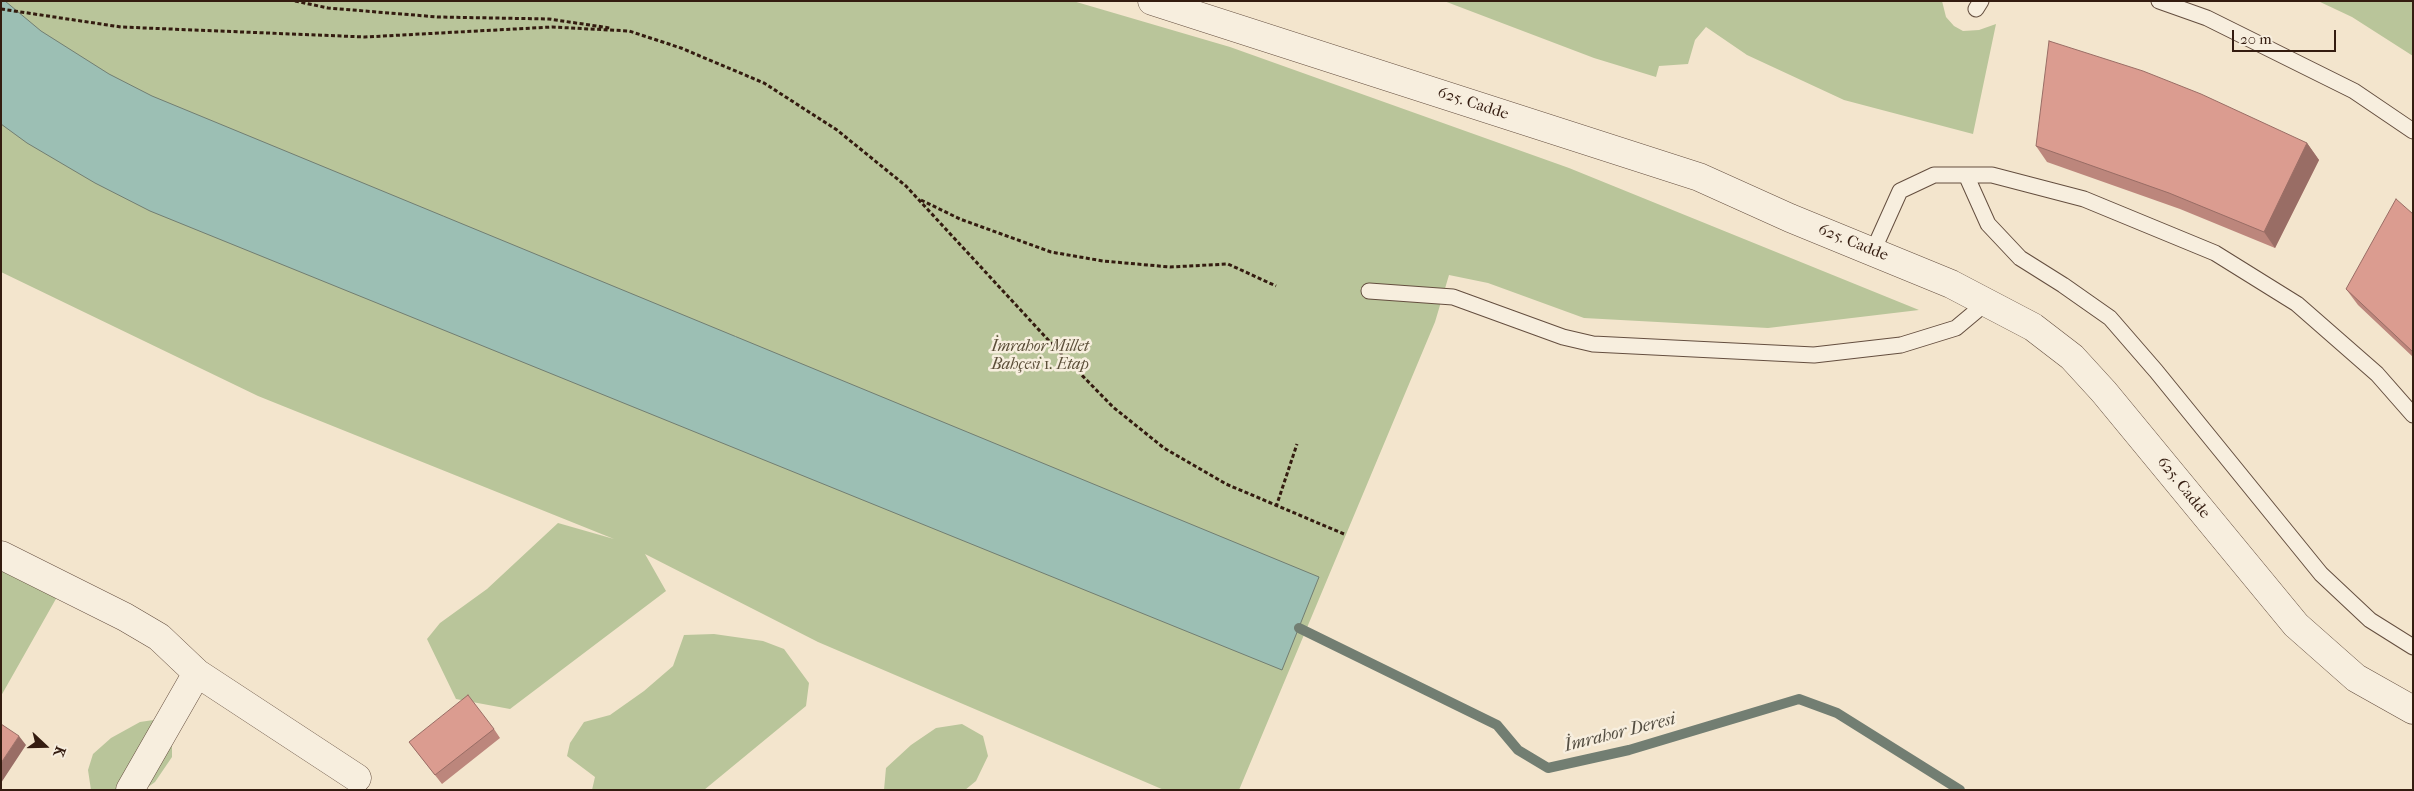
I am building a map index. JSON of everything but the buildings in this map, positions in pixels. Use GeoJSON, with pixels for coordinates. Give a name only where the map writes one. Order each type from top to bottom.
{"type":"FeatureCollection","features":[{"type":"Feature","properties":{"kind":"street","name":"625. Cadde"},"geometry":{"type":"LineString","coordinates":[[1152,1],[1698,177],[1790,218],[1951,284],[2033,327],[2072,357],[2104,392],[2296,625],[2356,678],[2413,710]]}},
{"type":"Feature","properties":{"kind":"street"},"geometry":{"type":"LineString","coordinates":[[1,555],[125,617],[159,637],[197,673],[357,778]]}},
{"type":"Feature","properties":{"kind":"street"},"geometry":{"type":"LineString","coordinates":[[130,790],[197,673]]}},
{"type":"Feature","properties":{"kind":"lane"},"geometry":{"type":"LineString","coordinates":[[2159,1],[2207,18],[2354,91],[2413,131]]}},
{"type":"Feature","properties":{"kind":"lane"},"geometry":{"type":"LineString","coordinates":[[1966,174],[1988,224],[2020,258],[2063,284],[2110,318],[2156,370],[2321,574],[2370,620],[2413,647]]}},
{"type":"Feature","properties":{"kind":"lane"},"geometry":{"type":"LineString","coordinates":[[1874,251],[1900,191],[1934,175],[1992,175],[2084,199],[2215,254],[2297,304],[2376,374],[2413,416]]}},
{"type":"Feature","properties":{"kind":"lane"},"geometry":{"type":"LineString","coordinates":[[1369,291],[1453,296],[1563,337],[1592,344],[1814,355],[1901,345],[1956,328],[1987,302]]}},
{"type":"Feature","properties":{"kind":"path"},"geometry":{"type":"LineString","coordinates":[[295,1],[328,8],[438,17],[549,19],[629,31],[681,48],[764,83],[837,130],[906,186],[1064,357],[1113,407],[1164,448],[1226,484],[1276,507],[1344,534]]}},
{"type":"Feature","properties":{"kind":"path"},"geometry":{"type":"LineString","coordinates":[[1,9],[121,27],[364,37],[552,27],[629,31]]}},
{"type":"Feature","properties":{"kind":"path"},"geometry":{"type":"LineString","coordinates":[[918,199],[960,219],[1050,252],[1103,261],[1170,267],[1228,264],[1276,286]]}},
{"type":"Feature","properties":{"kind":"path"},"geometry":{"type":"LineString","coordinates":[[1276,507],[1297,444]]}},
{"type":"Feature","properties":{"kind":"green space","name":"İmrahor Millet Bahçesi 1. Etap"},"geometry":{"type":"Polygon","coordinates":[[[1,1],[1073,1],[1230,47],[1569,168],[1919,310],[1768,328],[1584,318],[1488,283],[1449,275],[1435,322],[1239,790],[1164,790],[818,642],[645,554],[666,591],[510,709],[456,699],[427,639],[440,623],[487,589],[558,523],[614,539],[258,396],[1,272],[1,1]]]}},
{"type":"Feature","properties":{"kind":"green space"},"geometry":{"type":"Polygon","coordinates":[[[1444,1],[1942,1],[1946,17],[1954,26],[1963,31],[1979,30],[1996,24],[1973,134],[1844,100],[1747,55],[1706,27],[1695,40],[1688,64],[1659,66],[1656,77],[1594,58],[1444,1]]]}},
{"type":"Feature","properties":{"kind":"green space"},"geometry":{"type":"Polygon","coordinates":[[[2318,1],[2413,1],[2413,56],[2352,17],[2318,1]]]}},
{"type":"Feature","properties":{"kind":"green space"},"geometry":{"type":"Polygon","coordinates":[[[1,568],[57,597],[1,696],[1,568]]]}},
{"type":"Feature","properties":{"kind":"green space"},"geometry":{"type":"Polygon","coordinates":[[[714,634],[763,641],[784,649],[809,683],[806,706],[704,790],[592,790],[595,777],[567,756],[570,743],[584,722],[610,715],[644,691],[673,666],[684,635],[714,634]]]}},
{"type":"Feature","properties":{"kind":"green space"},"geometry":{"type":"Polygon","coordinates":[[[160,719],[172,733],[172,757],[155,782],[144,790],[91,790],[88,770],[93,754],[111,738],[140,722],[160,719]]]}},
{"type":"Feature","properties":{"kind":"green space"},"geometry":{"type":"Polygon","coordinates":[[[962,724],[983,736],[988,756],[976,781],[965,790],[884,790],[886,768],[911,745],[936,728],[962,724]]]}},
{"type":"Feature","properties":{"kind":"water"},"geometry":{"type":"Polygon","coordinates":[[[1,1],[5,1],[41,31],[109,74],[152,96],[1319,577],[1282,670],[150,211],[95,183],[27,143],[1,124],[1,1]]]}},
{"type":"Feature","properties":{"kind":"waterway","name":"İmrahor Deresi"},"geometry":{"type":"LineString","coordinates":[[1299,628],[1497,725],[1518,750],[1548,768],[1629,750],[1799,699],[1837,713],[1960,790]]}}]}
